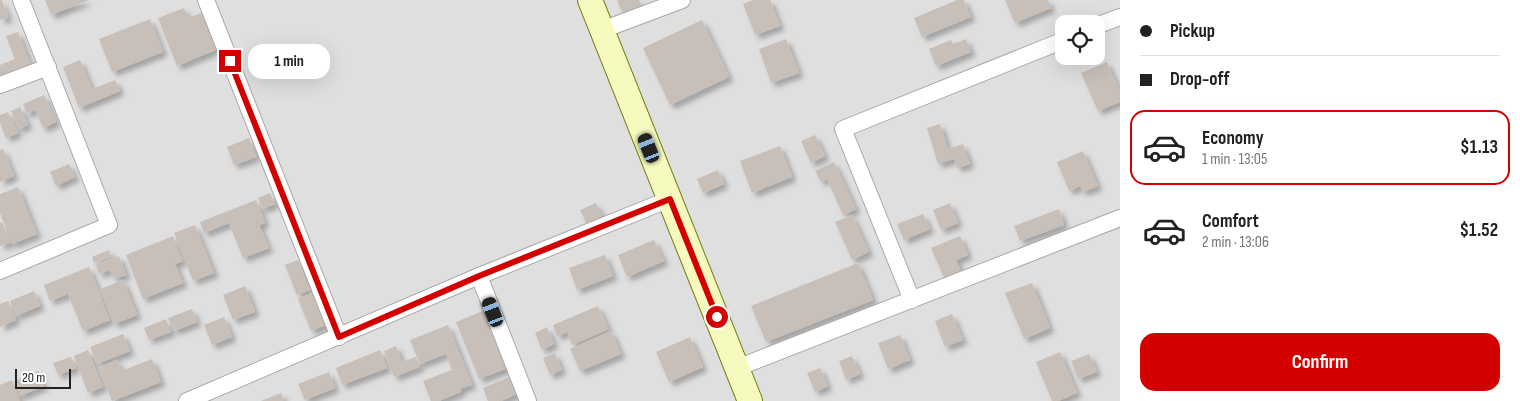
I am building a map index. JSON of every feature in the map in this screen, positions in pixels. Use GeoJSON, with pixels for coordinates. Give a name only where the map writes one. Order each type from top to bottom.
{"type":"FeatureCollection","features":[{"type":"Feature","properties":{"kind":"street"},"geometry":{"type":"LineString","coordinates":[[0,271],[109,225],[21,0]]}},
{"type":"Feature","properties":{"kind":"street"},"geometry":{"type":"LineString","coordinates":[[590,0],[750,401]]}},
{"type":"Feature","properties":{"kind":"street"},"geometry":{"type":"LineString","coordinates":[[602,30],[682,0]]}},
{"type":"Feature","properties":{"kind":"street"},"geometry":{"type":"LineString","coordinates":[[213,2],[339,337]]}},
{"type":"Feature","properties":{"kind":"street"},"geometry":{"type":"LineString","coordinates":[[1105,23],[1120,17]]}},
{"type":"Feature","properties":{"kind":"street"},"geometry":{"type":"LineString","coordinates":[[912,300],[843,129],[1055,44]]}},
{"type":"Feature","properties":{"kind":"street"},"geometry":{"type":"LineString","coordinates":[[0,85],[48,67]]}},
{"type":"Feature","properties":{"kind":"street"},"geometry":{"type":"LineString","coordinates":[[187,401],[479,276],[670,199]]}},
{"type":"Feature","properties":{"kind":"street"},"geometry":{"type":"LineString","coordinates":[[737,368],[1120,218]]}},
{"type":"Feature","properties":{"kind":"street"},"geometry":{"type":"LineString","coordinates":[[479,276],[528,401]]}},
{"type":"Feature","properties":{"kind":"shaded area"},"geometry":{"type":"Polygon","coordinates":[[[0,0],[1120,0],[1120,401],[0,401],[0,0]]]}},
{"type":"Feature","properties":{"kind":"building"},"geometry":{"type":"Polygon","coordinates":[[[0,0],[2,0],[8,18],[0,20],[0,0]]]}},
{"type":"Feature","properties":{"kind":"building"},"geometry":{"type":"Polygon","coordinates":[[[45,0],[89,0],[51,15],[45,0]]]}},
{"type":"Feature","properties":{"kind":"building"},"geometry":{"type":"Polygon","coordinates":[[[617,0],[639,0],[642,7],[623,15],[617,0]]]}},
{"type":"Feature","properties":{"kind":"building"},"geometry":{"type":"Polygon","coordinates":[[[753,0],[770,0],[780,26],[755,35],[743,4],[753,0]]]}},
{"type":"Feature","properties":{"kind":"building"},"geometry":{"type":"Polygon","coordinates":[[[957,0],[964,0],[971,17],[922,37],[914,18],[957,0]]]}},
{"type":"Feature","properties":{"kind":"building"},"geometry":{"type":"Polygon","coordinates":[[[1005,0],[1048,0],[1051,8],[1015,23],[1005,0]]]}},
{"type":"Feature","properties":{"kind":"building"},"geometry":{"type":"Polygon","coordinates":[[[184,8],[188,18],[204,12],[218,49],[177,66],[158,18],[184,8]]]}},
{"type":"Feature","properties":{"kind":"building"},"geometry":{"type":"Polygon","coordinates":[[[150,19],[163,52],[112,72],[99,39],[150,19]]]}},
{"type":"Feature","properties":{"kind":"building"},"geometry":{"type":"Polygon","coordinates":[[[702,20],[729,77],[670,105],[643,48],[702,20]]]}},
{"type":"Feature","properties":{"kind":"building"},"geometry":{"type":"Polygon","coordinates":[[[18,32],[31,66],[0,78],[0,65],[15,59],[6,36],[18,32]]]}},
{"type":"Feature","properties":{"kind":"building"},"geometry":{"type":"Polygon","coordinates":[[[786,39],[799,73],[771,83],[759,49],[786,39]]]}},
{"type":"Feature","properties":{"kind":"building"},"geometry":{"type":"Polygon","coordinates":[[[966,39],[971,52],[936,66],[929,49],[951,40],[953,44],[966,39]]]}},
{"type":"Feature","properties":{"kind":"building"},"geometry":{"type":"Polygon","coordinates":[[[80,60],[92,89],[115,80],[120,91],[79,108],[63,67],[80,60]]]}},
{"type":"Feature","properties":{"kind":"building"},"geometry":{"type":"Polygon","coordinates":[[[1107,62],[1120,92],[1120,102],[1098,111],[1081,73],[1100,65],[1105,65],[1107,62]]]}},
{"type":"Feature","properties":{"kind":"building"},"geometry":{"type":"Polygon","coordinates":[[[44,95],[56,122],[43,128],[35,110],[27,114],[23,104],[44,95]]]}},
{"type":"Feature","properties":{"kind":"building"},"geometry":{"type":"Polygon","coordinates":[[[20,107],[28,125],[19,129],[11,111],[20,107]]]}},
{"type":"Feature","properties":{"kind":"building"},"geometry":{"type":"Polygon","coordinates":[[[8,112],[18,133],[6,138],[0,123],[0,115],[8,112]]]}},
{"type":"Feature","properties":{"kind":"building"},"geometry":{"type":"Polygon","coordinates":[[[940,124],[948,149],[963,144],[970,164],[957,168],[954,159],[938,164],[927,128],[940,124]]]}},
{"type":"Feature","properties":{"kind":"building"},"geometry":{"type":"Polygon","coordinates":[[[815,135],[825,156],[811,163],[801,141],[815,135]]]}},
{"type":"Feature","properties":{"kind":"building"},"geometry":{"type":"Polygon","coordinates":[[[249,138],[256,157],[234,165],[227,147],[249,138]]]}},
{"type":"Feature","properties":{"kind":"building"},"geometry":{"type":"Polygon","coordinates":[[[780,146],[792,177],[752,193],[740,161],[780,146]]]}},
{"type":"Feature","properties":{"kind":"building"},"geometry":{"type":"Polygon","coordinates":[[[3,149],[14,176],[0,182],[0,150],[3,149]]]}},
{"type":"Feature","properties":{"kind":"building"},"geometry":{"type":"Polygon","coordinates":[[[1083,151],[1098,186],[1083,192],[1080,186],[1069,191],[1057,162],[1083,151]]]}},
{"type":"Feature","properties":{"kind":"building"},"geometry":{"type":"Polygon","coordinates":[[[834,162],[856,209],[843,215],[827,179],[821,182],[815,171],[834,162]]]}},
{"type":"Feature","properties":{"kind":"building"},"geometry":{"type":"Polygon","coordinates":[[[69,164],[75,177],[56,186],[50,172],[69,164]]]}},
{"type":"Feature","properties":{"kind":"building"},"geometry":{"type":"Polygon","coordinates":[[[718,170],[724,184],[703,193],[697,179],[718,170]]]}},
{"type":"Feature","properties":{"kind":"building"},"geometry":{"type":"Polygon","coordinates":[[[18,187],[37,234],[12,244],[0,213],[0,194],[18,187]]]}},
{"type":"Feature","properties":{"kind":"building"},"geometry":{"type":"Polygon","coordinates":[[[270,193],[275,204],[262,209],[258,198],[270,193]]]}},
{"type":"Feature","properties":{"kind":"building"},"geometry":{"type":"Polygon","coordinates":[[[256,200],[265,223],[259,225],[269,248],[243,258],[229,223],[204,233],[200,222],[256,200]]]}},
{"type":"Feature","properties":{"kind":"building"},"geometry":{"type":"Polygon","coordinates":[[[596,203],[602,217],[587,224],[580,210],[596,203]]]}},
{"type":"Feature","properties":{"kind":"building"},"geometry":{"type":"Polygon","coordinates":[[[950,203],[958,223],[941,230],[933,210],[950,203]]]}},
{"type":"Feature","properties":{"kind":"building"},"geometry":{"type":"Polygon","coordinates":[[[1059,209],[1064,225],[1020,241],[1014,226],[1059,209]]]}},
{"type":"Feature","properties":{"kind":"building"},"geometry":{"type":"Polygon","coordinates":[[[923,214],[930,229],[904,240],[897,224],[923,214]]]}},
{"type":"Feature","properties":{"kind":"building"},"geometry":{"type":"Polygon","coordinates":[[[852,215],[869,252],[852,260],[835,222],[852,215]]]}},
{"type":"Feature","properties":{"kind":"building"},"geometry":{"type":"Polygon","coordinates":[[[2,222],[10,243],[0,246],[0,223],[2,222]]]}},
{"type":"Feature","properties":{"kind":"building"},"geometry":{"type":"Polygon","coordinates":[[[195,225],[214,273],[193,281],[174,233],[195,225]]]}},
{"type":"Feature","properties":{"kind":"building"},"geometry":{"type":"Polygon","coordinates":[[[173,236],[183,261],[175,264],[183,283],[143,299],[126,255],[173,236]]]}},
{"type":"Feature","properties":{"kind":"building"},"geometry":{"type":"Polygon","coordinates":[[[960,236],[968,255],[956,260],[962,274],[945,280],[931,248],[960,236]]]}},
{"type":"Feature","properties":{"kind":"building"},"geometry":{"type":"Polygon","coordinates":[[[654,240],[664,261],[627,277],[618,255],[654,240]]]}},
{"type":"Feature","properties":{"kind":"building"},"geometry":{"type":"Polygon","coordinates":[[[109,250],[111,256],[94,263],[92,257],[109,250]]]}},
{"type":"Feature","properties":{"kind":"building"},"geometry":{"type":"Polygon","coordinates":[[[605,255],[613,276],[577,290],[569,268],[605,255]]]}},
{"type":"Feature","properties":{"kind":"building"},"geometry":{"type":"Polygon","coordinates":[[[119,256],[126,275],[114,279],[110,270],[99,274],[96,265],[119,256]]]}},
{"type":"Feature","properties":{"kind":"building"},"geometry":{"type":"Polygon","coordinates":[[[298,260],[310,290],[297,295],[285,265],[298,260]]]}},
{"type":"Feature","properties":{"kind":"building"},"geometry":{"type":"Polygon","coordinates":[[[858,263],[873,300],[766,342],[751,306],[858,263]]]}},
{"type":"Feature","properties":{"kind":"building"},"geometry":{"type":"Polygon","coordinates":[[[89,267],[110,320],[83,331],[68,294],[50,301],[44,285],[89,267]]]}},
{"type":"Feature","properties":{"kind":"building"},"geometry":{"type":"Polygon","coordinates":[[[123,280],[137,315],[114,324],[100,289],[123,280]]]}},
{"type":"Feature","properties":{"kind":"building"},"geometry":{"type":"Polygon","coordinates":[[[1032,283],[1050,328],[1024,339],[1005,293],[1032,283]]]}},
{"type":"Feature","properties":{"kind":"building"},"geometry":{"type":"Polygon","coordinates":[[[245,286],[255,312],[233,320],[223,295],[245,286]]]}},
{"type":"Feature","properties":{"kind":"building"},"geometry":{"type":"Polygon","coordinates":[[[34,291],[40,306],[16,316],[10,301],[34,291]]]}},
{"type":"Feature","properties":{"kind":"building"},"geometry":{"type":"Polygon","coordinates":[[[313,293],[326,325],[311,331],[298,299],[313,293]]]}},
{"type":"Feature","properties":{"kind":"building"},"geometry":{"type":"Polygon","coordinates":[[[8,301],[16,320],[0,327],[0,304],[8,301]]]}},
{"type":"Feature","properties":{"kind":"building"},"geometry":{"type":"Polygon","coordinates":[[[598,306],[609,329],[572,345],[567,332],[557,336],[553,325],[598,306]]]}},
{"type":"Feature","properties":{"kind":"building"},"geometry":{"type":"Polygon","coordinates":[[[490,308],[513,366],[479,379],[456,322],[490,308]]]}},
{"type":"Feature","properties":{"kind":"building"},"geometry":{"type":"Polygon","coordinates":[[[192,309],[197,322],[174,331],[168,318],[192,309]]]}},
{"type":"Feature","properties":{"kind":"building"},"geometry":{"type":"Polygon","coordinates":[[[952,314],[963,340],[945,347],[935,321],[952,314]]]}},
{"type":"Feature","properties":{"kind":"building"},"geometry":{"type":"Polygon","coordinates":[[[224,317],[232,337],[212,345],[204,325],[224,317]]]}},
{"type":"Feature","properties":{"kind":"building"},"geometry":{"type":"Polygon","coordinates":[[[166,319],[171,332],[149,340],[144,328],[166,319]]]}},
{"type":"Feature","properties":{"kind":"building"},"geometry":{"type":"Polygon","coordinates":[[[448,325],[472,385],[460,389],[461,392],[439,401],[431,401],[423,381],[452,370],[446,354],[420,364],[410,340],[448,325]]]}},
{"type":"Feature","properties":{"kind":"building"},"geometry":{"type":"Polygon","coordinates":[[[547,327],[554,344],[542,350],[535,333],[547,327]]]}},
{"type":"Feature","properties":{"kind":"building"},"geometry":{"type":"Polygon","coordinates":[[[611,331],[621,354],[580,371],[570,349],[611,331]]]}},
{"type":"Feature","properties":{"kind":"building"},"geometry":{"type":"Polygon","coordinates":[[[123,334],[130,351],[97,364],[90,347],[123,334]]]}},
{"type":"Feature","properties":{"kind":"building"},"geometry":{"type":"Polygon","coordinates":[[[900,335],[910,360],[888,369],[878,343],[900,335]]]}},
{"type":"Feature","properties":{"kind":"building"},"geometry":{"type":"Polygon","coordinates":[[[690,337],[703,367],[669,382],[656,352],[690,337]]]}},
{"type":"Feature","properties":{"kind":"building"},"geometry":{"type":"Polygon","coordinates":[[[396,346],[402,362],[416,357],[420,367],[394,377],[384,351],[396,346]]]}},
{"type":"Feature","properties":{"kind":"building"},"geometry":{"type":"Polygon","coordinates":[[[88,350],[103,387],[88,393],[74,356],[88,350]]]}},
{"type":"Feature","properties":{"kind":"building"},"geometry":{"type":"Polygon","coordinates":[[[380,350],[387,368],[342,385],[336,368],[380,350]]]}},
{"type":"Feature","properties":{"kind":"building"},"geometry":{"type":"Polygon","coordinates":[[[1060,352],[1077,393],[1058,401],[1052,401],[1036,362],[1060,352]]]}},
{"type":"Feature","properties":{"kind":"building"},"geometry":{"type":"Polygon","coordinates":[[[555,353],[562,370],[550,375],[543,358],[555,353]]]}},
{"type":"Feature","properties":{"kind":"building"},"geometry":{"type":"Polygon","coordinates":[[[1089,354],[1097,372],[1078,379],[1071,361],[1089,354]]]}},
{"type":"Feature","properties":{"kind":"building"},"geometry":{"type":"Polygon","coordinates":[[[852,356],[860,374],[846,380],[839,361],[852,356]]]}},
{"type":"Feature","properties":{"kind":"building"},"geometry":{"type":"Polygon","coordinates":[[[71,357],[76,368],[58,375],[53,363],[71,357]]]}},
{"type":"Feature","properties":{"kind":"building"},"geometry":{"type":"Polygon","coordinates":[[[152,359],[161,382],[112,401],[99,368],[117,360],[121,371],[152,359]]]}},
{"type":"Feature","properties":{"kind":"building"},"geometry":{"type":"Polygon","coordinates":[[[820,368],[828,386],[815,392],[807,373],[820,368]]]}},
{"type":"Feature","properties":{"kind":"building"},"geometry":{"type":"Polygon","coordinates":[[[38,371],[44,386],[20,396],[14,381],[38,371]]]}},
{"type":"Feature","properties":{"kind":"building"},"geometry":{"type":"Polygon","coordinates":[[[329,372],[335,388],[305,400],[298,384],[329,372]]]}},
{"type":"Feature","properties":{"kind":"building"},"geometry":{"type":"Polygon","coordinates":[[[514,375],[521,392],[501,401],[488,401],[483,388],[514,375]]]}},
{"type":"Feature","properties":{"kind":"building"},"geometry":{"type":"Polygon","coordinates":[[[12,380],[20,401],[0,401],[0,385],[12,380]]]}},
{"type":"Feature","properties":{"kind":"building"},"geometry":{"type":"Polygon","coordinates":[[[281,393],[284,401],[261,401],[281,393]]]}},
{"type":"Feature","properties":{"kind":"route"},"geometry":{"type":"LineString","coordinates":[[230,61],[339,337],[479,276],[670,199],[717,317]]}}]}
